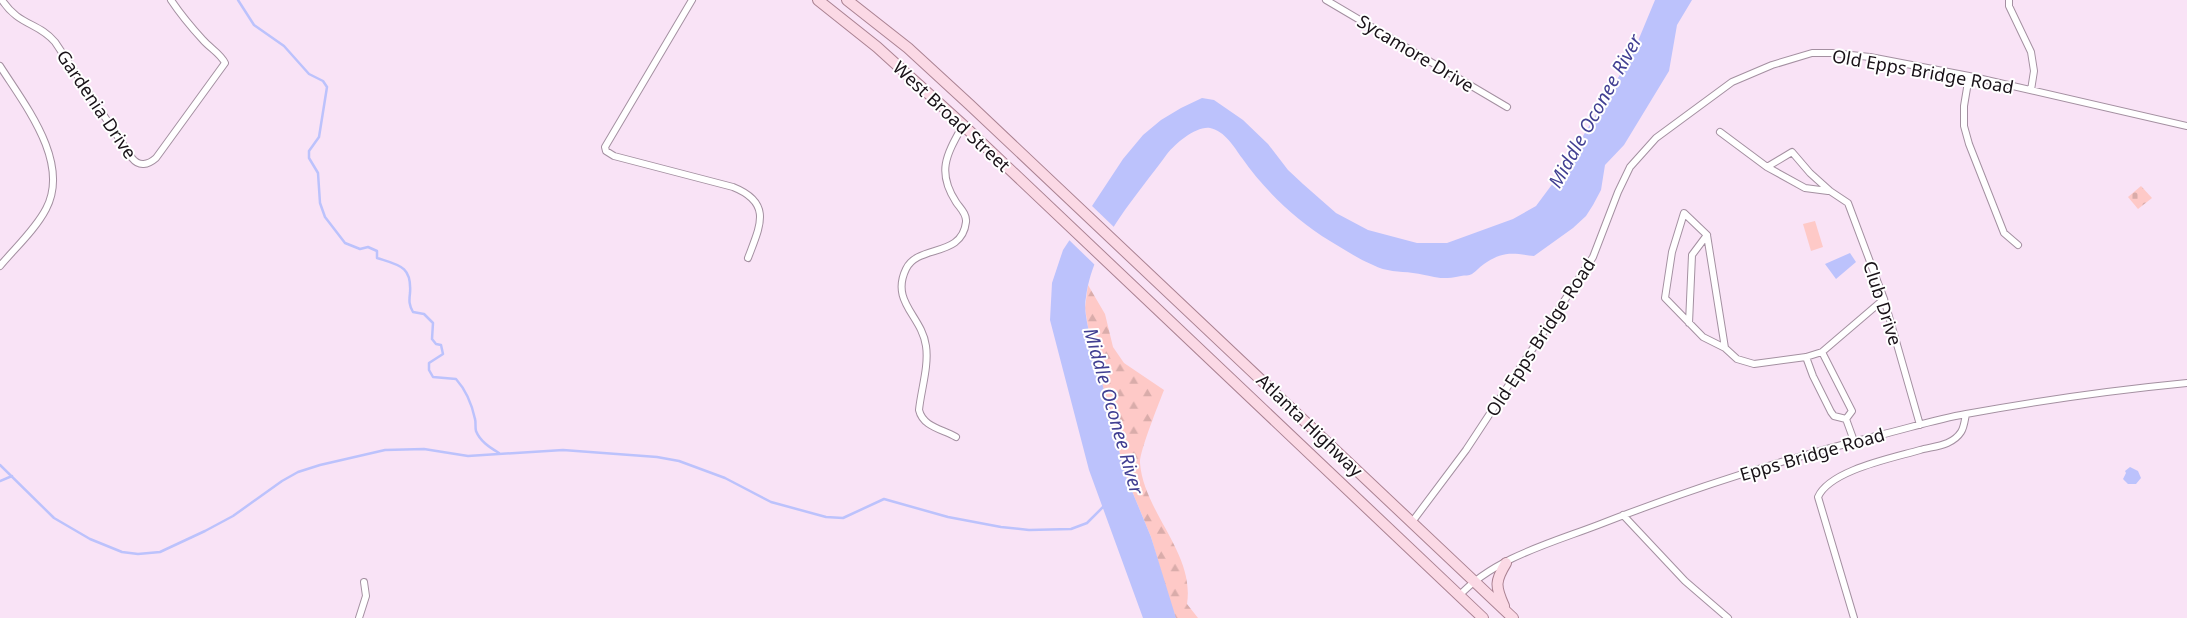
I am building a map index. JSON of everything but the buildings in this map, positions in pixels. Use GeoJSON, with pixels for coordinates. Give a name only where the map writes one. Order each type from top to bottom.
{"type":"FeatureCollection","features":[{"type":"Feature","properties":{"kind":"main road","name":"West Broad Street"},"geometry":{"type":"LineString","coordinates":[[818,0],[864,35],[909,75],[1081,238]]}},
{"type":"Feature","properties":{"kind":"main road","name":"West Broad Street"},"geometry":{"type":"LineString","coordinates":[[848,0],[882,26],[921,60],[1106,233]]}},
{"type":"Feature","properties":{"kind":"main road"},"geometry":{"type":"LineString","coordinates":[[909,75],[921,60]]}},
{"type":"Feature","properties":{"kind":"main road","name":"Atlanta Highway"},"geometry":{"type":"LineString","coordinates":[[1106,233],[1510,615]]}},
{"type":"Feature","properties":{"kind":"main road","name":"Atlanta Highway"},"geometry":{"type":"LineString","coordinates":[[1081,238],[1484,618]]}},
{"type":"Feature","properties":{"kind":"main road"},"geometry":{"type":"LineString","coordinates":[[1506,563],[1499,575],[1496,588],[1510,615]]}},
{"type":"Feature","properties":{"kind":"street","name":"Gardenia Drive"},"geometry":{"type":"LineString","coordinates":[[2,0],[13,16],[46,33],[55,42],[132,158],[141,164],[149,163],[156,158],[225,63],[223,58],[204,42],[171,0]]}},
{"type":"Feature","properties":{"kind":"street"},"geometry":{"type":"LineString","coordinates":[[692,0],[605,147],[609,154],[614,156],[733,187],[747,194],[754,200],[760,213],[759,231],[748,258]]}},
{"type":"Feature","properties":{"kind":"street","name":"Sycamore Drive"},"geometry":{"type":"LineString","coordinates":[[1326,0],[1507,107]]}},
{"type":"Feature","properties":{"kind":"street"},"geometry":{"type":"LineString","coordinates":[[2009,0],[2009,6],[2030,52],[2034,71],[2030,90]]}},
{"type":"Feature","properties":{"kind":"street","name":"Old Epps Bridge Road"},"geometry":{"type":"LineString","coordinates":[[1412,522],[1466,450],[1589,265],[1630,167],[1656,138],[1732,82],[1772,65],[1812,53],[1832,53],[1870,57],[1968,76],[2187,126]]}},
{"type":"Feature","properties":{"kind":"street"},"geometry":{"type":"LineString","coordinates":[[0,66],[42,134],[52,165],[53,184],[46,209],[0,266]]}},
{"type":"Feature","properties":{"kind":"street"},"geometry":{"type":"LineString","coordinates":[[1968,76],[1964,126],[1969,144],[2004,233],[2018,245]]}},
{"type":"Feature","properties":{"kind":"street"},"geometry":{"type":"LineString","coordinates":[[956,437],[927,424],[921,417],[919,410],[927,347],[919,325],[905,304],[901,287],[905,271],[910,263],[917,258],[951,246],[964,229],[965,216],[950,190],[944,169],[949,151],[963,125]]}},
{"type":"Feature","properties":{"kind":"street"},"geometry":{"type":"LineString","coordinates":[[1720,132],[1767,167],[1805,188],[1830,191]]}},
{"type":"Feature","properties":{"kind":"street","name":"Club Drive"},"geometry":{"type":"LineString","coordinates":[[1767,167],[1792,152],[1810,174],[1848,203],[1884,299],[1920,425]]}},
{"type":"Feature","properties":{"kind":"street"},"geometry":{"type":"LineString","coordinates":[[1725,348],[1707,235],[1684,213],[1672,252],[1665,298],[1703,337],[1725,348],[1737,359],[1754,364],[1806,357],[1822,352],[1884,299]]}},
{"type":"Feature","properties":{"kind":"street"},"geometry":{"type":"LineString","coordinates":[[1689,323],[1692,255],[1707,235]]}},
{"type":"Feature","properties":{"kind":"street"},"geometry":{"type":"LineString","coordinates":[[1822,352],[1852,411],[1846,419]]}},
{"type":"Feature","properties":{"kind":"street"},"geometry":{"type":"LineString","coordinates":[[1806,357],[1831,412],[1834,416],[1846,419]]}},
{"type":"Feature","properties":{"kind":"street","name":"Epps Bridge Road"},"geometry":{"type":"LineString","coordinates":[[1459,596],[1473,581],[1490,569],[1623,515],[1750,470],[1854,441],[1966,414],[2187,382]]}},
{"type":"Feature","properties":{"kind":"street"},"geometry":{"type":"LineString","coordinates":[[1854,618],[1818,496],[1822,488],[1854,470],[1948,444],[1962,432],[1966,414]]}},
{"type":"Feature","properties":{"kind":"street"},"geometry":{"type":"LineString","coordinates":[[1846,419],[1854,441]]}},
{"type":"Feature","properties":{"kind":"street"},"geometry":{"type":"LineString","coordinates":[[1623,515],[1685,581],[1728,618]]}},
{"type":"Feature","properties":{"kind":"street"},"geometry":{"type":"LineString","coordinates":[[359,618],[366,596],[364,582]]}},
{"type":"Feature","properties":{"kind":"green space"},"geometry":{"type":"Polygon","coordinates":[[[2141,186],[2152,198],[2138,209],[2128,197],[2141,186]]]}},
{"type":"Feature","properties":{"kind":"green space"},"geometry":{"type":"Polygon","coordinates":[[[1815,221],[1823,247],[1811,251],[1803,224],[1815,221]]]}},
{"type":"Feature","properties":{"kind":"green space"},"geometry":{"type":"Polygon","coordinates":[[[1088,285],[1105,314],[1113,347],[1124,363],[1164,390],[1146,439],[1140,463],[1143,481],[1150,499],[1184,567],[1187,585],[1187,604],[1198,618],[1176,618],[1174,616],[1151,537],[1125,474],[1088,327],[1085,308],[1088,285]]]}},
{"type":"Feature","properties":{"kind":"water"},"geometry":{"type":"Polygon","coordinates":[[[1655,0],[1692,0],[1677,25],[1669,71],[1624,145],[1605,165],[1601,190],[1586,216],[1573,228],[1534,256],[1502,255],[1482,265],[1471,275],[1447,278],[1383,269],[1362,260],[1330,241],[1293,214],[1261,182],[1229,140],[1220,132],[1205,128],[1193,132],[1181,140],[1167,154],[1117,221],[1107,239],[1090,277],[1085,304],[1088,327],[1125,474],[1151,537],[1176,618],[1143,618],[1089,470],[1050,320],[1052,283],[1063,250],[1123,159],[1143,135],[1161,120],[1202,98],[1214,100],[1243,120],[1268,144],[1288,170],[1336,213],[1368,230],[1417,243],[1447,243],[1513,219],[1536,206],[1562,171],[1633,53],[1655,0]]]}},
{"type":"Feature","properties":{"kind":"water"},"geometry":{"type":"Polygon","coordinates":[[[1850,253],[1856,262],[1836,279],[1825,264],[1850,253]]]}},
{"type":"Feature","properties":{"kind":"water"},"geometry":{"type":"Polygon","coordinates":[[[2130,467],[2138,471],[2141,478],[2136,484],[2128,484],[2123,479],[2125,471],[2130,467]]]}},
{"type":"Feature","properties":{"kind":"pier"},"geometry":{"type":"Polygon","coordinates":[[[1090,204],[1116,229],[1097,267],[1067,238],[1090,204]]]}},
{"type":"Feature","properties":{"kind":"waterway"},"geometry":{"type":"LineString","coordinates":[[238,0],[254,25],[284,46],[309,74],[323,81],[327,87],[319,137],[309,151],[309,158],[318,173],[320,203],[325,217],[345,243],[360,249],[368,247],[377,251],[377,258],[398,265],[406,272],[409,277],[409,301],[412,310],[413,312],[424,314],[433,323],[432,339],[436,344],[441,345],[443,354],[429,363],[429,370],[433,377],[456,379],[470,403],[478,435],[485,444],[499,453]]}},
{"type":"Feature","properties":{"kind":"waterway"},"geometry":{"type":"LineString","coordinates":[[0,465],[54,518],[90,539],[122,552],[138,554],[160,552],[205,531],[233,516],[282,481],[298,472],[385,450],[424,449],[468,456],[563,450],[657,457],[679,461],[725,478],[771,502],[826,517],[843,518],[884,499],[948,517],[1001,527],[1029,530],[1071,529],[1087,523],[1103,507]]}},
{"type":"Feature","properties":{"kind":"waterway"},"geometry":{"type":"LineString","coordinates":[[0,481],[12,476]]}},
{"type":"Feature","properties":{"kind":"water label","name":"Middle Oconee River"},"geometry":{"type":"Point","coordinates":[1595,111]}},
{"type":"Feature","properties":{"kind":"water label","name":"Middle Oconee River"},"geometry":{"type":"Point","coordinates":[1114,411]}}]}
